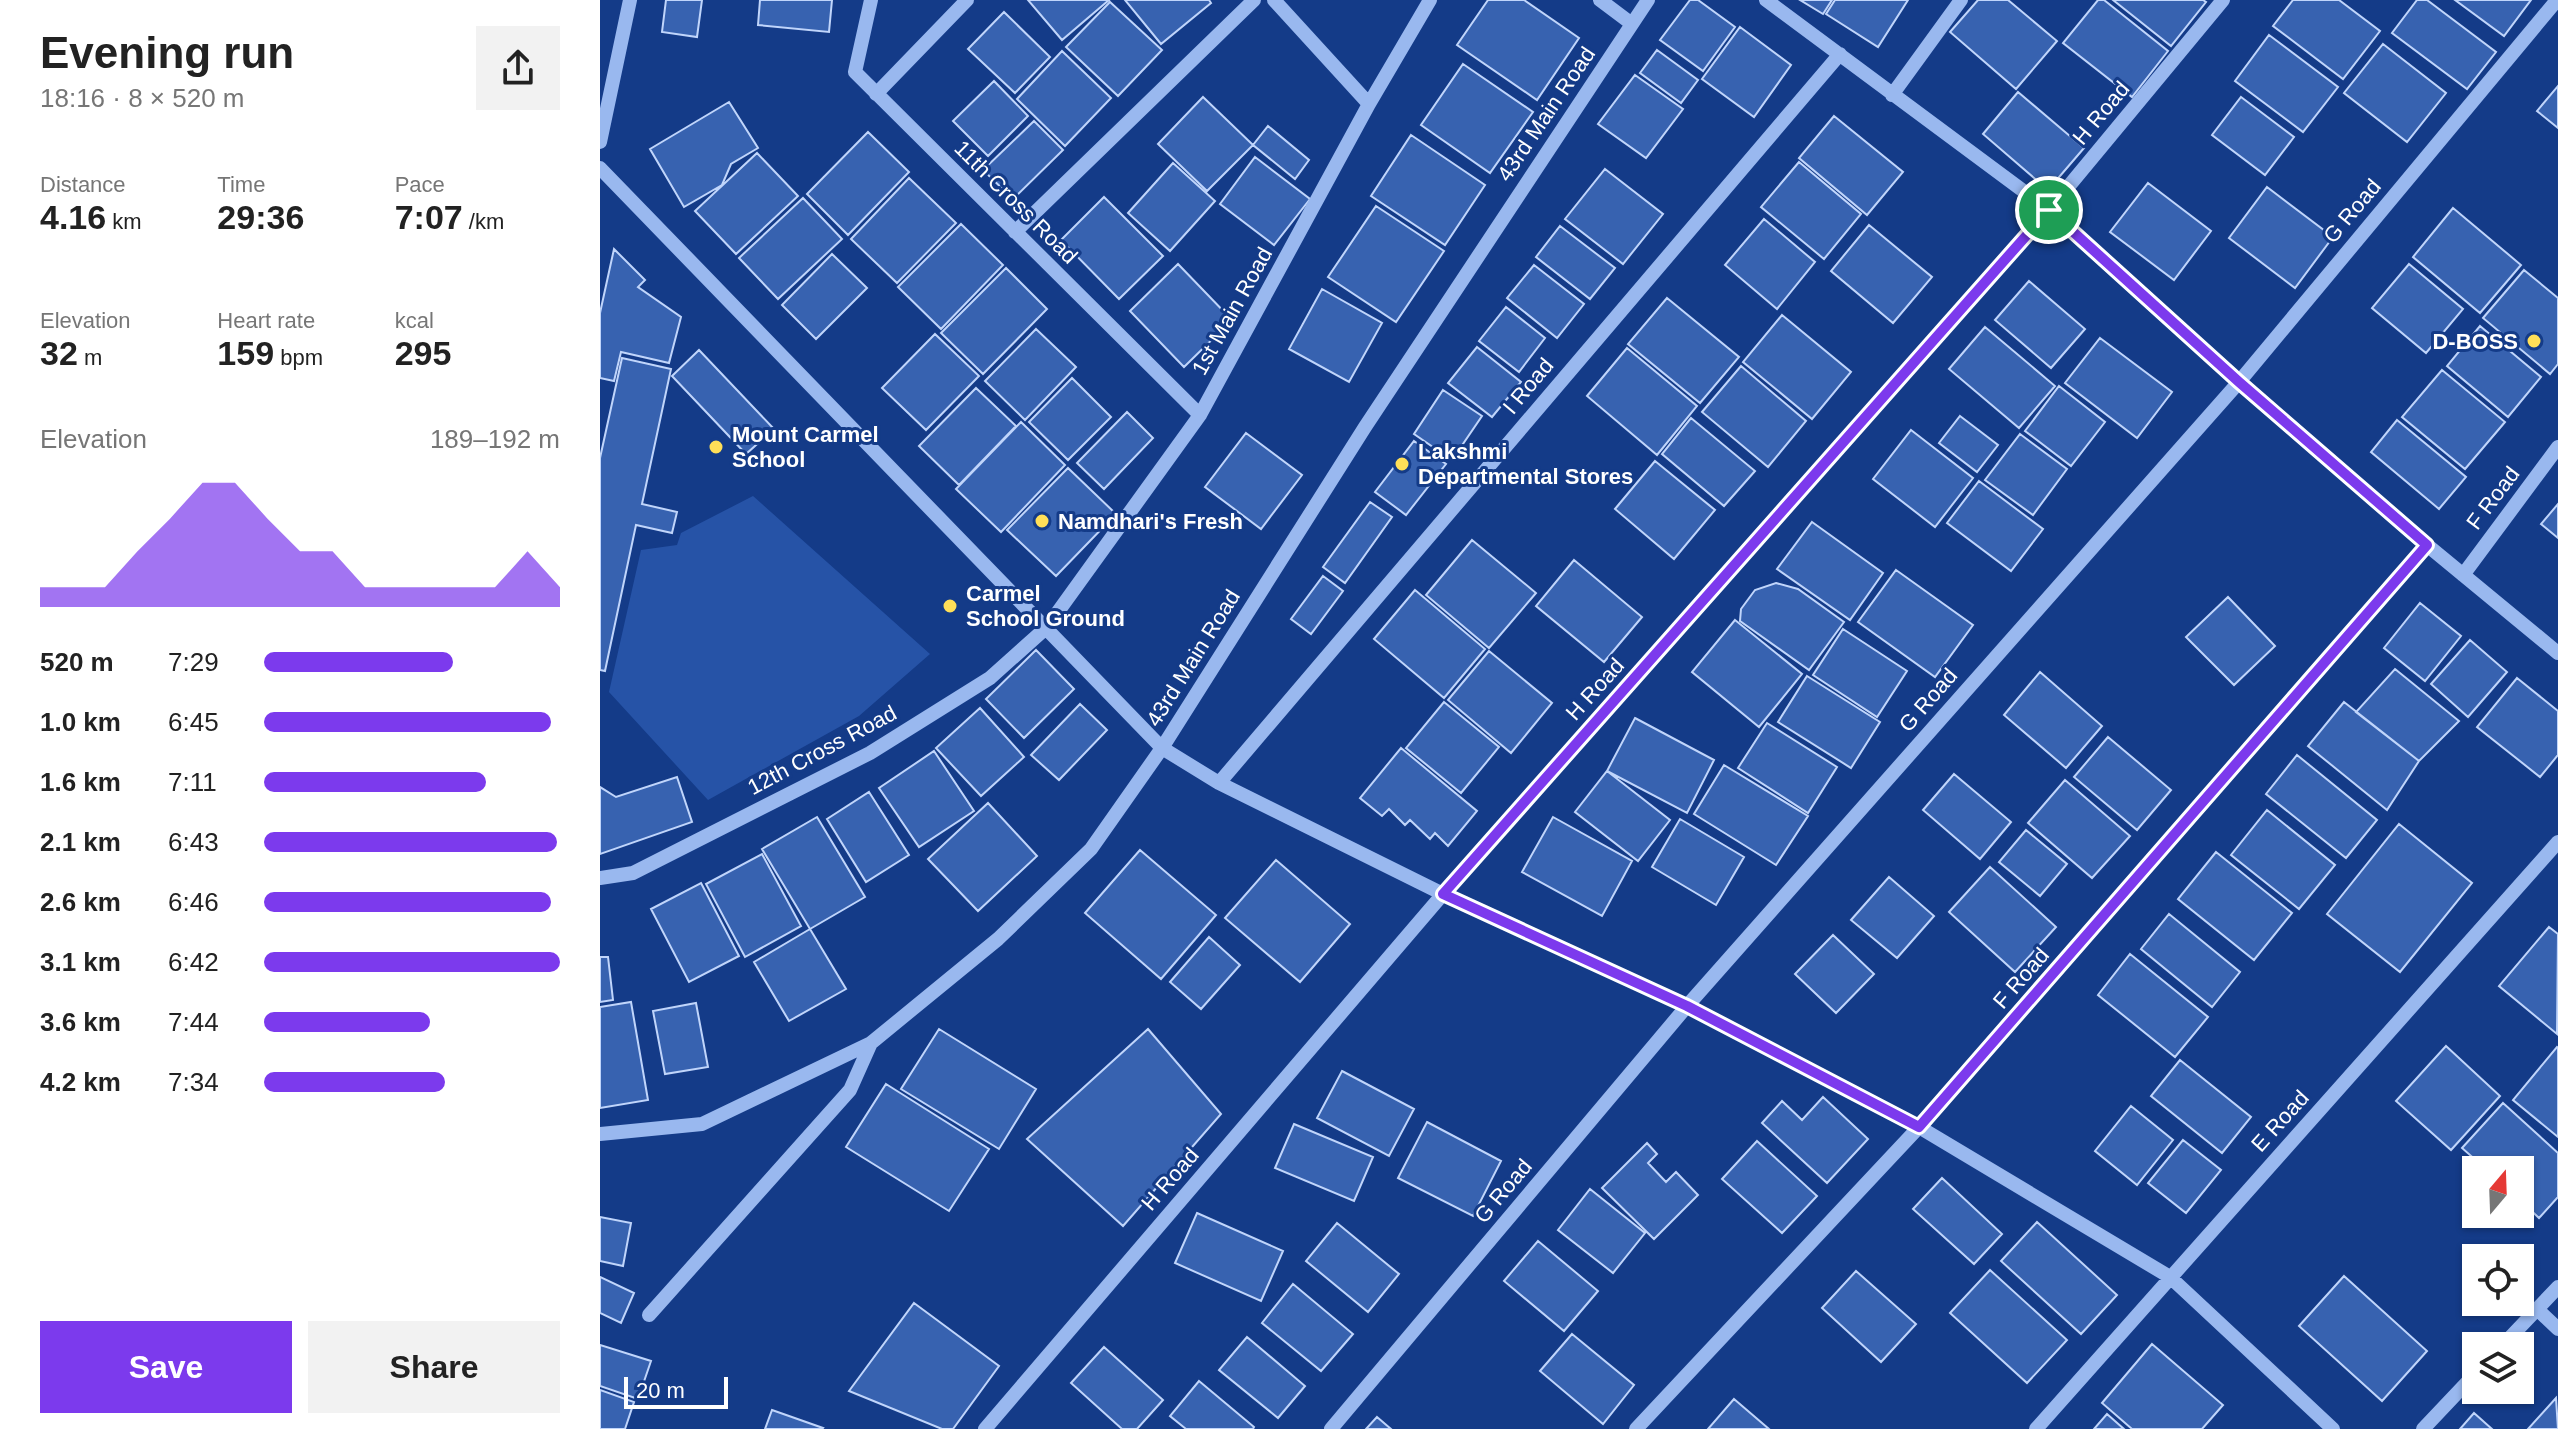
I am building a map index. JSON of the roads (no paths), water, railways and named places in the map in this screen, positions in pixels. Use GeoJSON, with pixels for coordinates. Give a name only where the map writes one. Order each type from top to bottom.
{"type":"FeatureCollection","features":[{"type":"Feature","properties":{"kind":"street"},"geometry":{"type":"LineString","coordinates":[[600,142],[630,0]]}},
{"type":"Feature","properties":{"kind":"street","name":"11th Cross Road"},"geometry":{"type":"LineString","coordinates":[[871,0],[855,72],[1200,415]]}},
{"type":"Feature","properties":{"kind":"street"},"geometry":{"type":"LineString","coordinates":[[876,94],[967,0]]}},
{"type":"Feature","properties":{"kind":"street"},"geometry":{"type":"LineString","coordinates":[[1015,232],[1254,0]]}},
{"type":"Feature","properties":{"kind":"street"},"geometry":{"type":"LineString","coordinates":[[1274,0],[1369,104]]}},
{"type":"Feature","properties":{"kind":"street","name":"1st Main Road"},"geometry":{"type":"LineString","coordinates":[[1047,627],[1200,415],[1369,104],[1430,0]]}},
{"type":"Feature","properties":{"kind":"street"},"geometry":{"type":"LineString","coordinates":[[1600,0],[1632,24]]}},
{"type":"Feature","properties":{"kind":"street","name":"43rd Main Road"},"geometry":{"type":"LineString","coordinates":[[600,1134],[702,1124],[871,1043],[998,939],[1091,849],[1162,748],[1365,427],[1648,0]]}},
{"type":"Feature","properties":{"kind":"street"},"geometry":{"type":"LineString","coordinates":[[1766,0],[2049,210],[2239,382],[2427,545],[2558,653]]}},
{"type":"Feature","properties":{"kind":"street"},"geometry":{"type":"LineString","coordinates":[[1892,95],[1961,0]]}},
{"type":"Feature","properties":{"kind":"street","name":"H Road"},"geometry":{"type":"LineString","coordinates":[[985,1429],[1443,894],[2049,210],[2223,0]]}},
{"type":"Feature","properties":{"kind":"street","name":"G Road"},"geometry":{"type":"LineString","coordinates":[[1331,1429],[1687,1006],[2239,382],[2557,0]]}},
{"type":"Feature","properties":{"kind":"street","name":"I Road"},"geometry":{"type":"LineString","coordinates":[[1219,783],[1840,54]]}},
{"type":"Feature","properties":{"kind":"street"},"geometry":{"type":"LineString","coordinates":[[600,168],[1162,748],[1219,783],[1443,894],[1687,1006],[1919,1127],[2170,1277],[2333,1429]]}},
{"type":"Feature","properties":{"kind":"street","name":"F Road"},"geometry":{"type":"LineString","coordinates":[[2463,575],[2558,447]]}},
{"type":"Feature","properties":{"kind":"street","name":"F Road"},"geometry":{"type":"LineString","coordinates":[[1636,1429],[1919,1127],[2427,545]]}},
{"type":"Feature","properties":{"kind":"street","name":"12th Cross Road"},"geometry":{"type":"LineString","coordinates":[[600,878],[633,873],[870,753],[990,678],[1047,627]]}},
{"type":"Feature","properties":{"kind":"street","name":"E Road"},"geometry":{"type":"LineString","coordinates":[[2036,1429],[2558,842]]}},
{"type":"Feature","properties":{"kind":"street"},"geometry":{"type":"LineString","coordinates":[[649,1315],[850,1090],[871,1043]]}},
{"type":"Feature","properties":{"kind":"street"},"geometry":{"type":"LineString","coordinates":[[2515,1332],[2558,1287]]}},
{"type":"Feature","properties":{"kind":"street"},"geometry":{"type":"LineString","coordinates":[[2537,1309],[2558,1329]]}},
{"type":"Feature","properties":{"kind":"street"},"geometry":{"type":"LineString","coordinates":[[2423,1429],[2462,1388]]}},
{"type":"Feature","properties":{"kind":"place","name":"D-BOSS"},"geometry":{"type":"Point","coordinates":[2534,341]}},
{"type":"Feature","properties":{"kind":"place","name":"Mount Carmel School"},"geometry":{"type":"Point","coordinates":[716,447]}},
{"type":"Feature","properties":{"kind":"place","name":"Lakshmi Departmental Stores"},"geometry":{"type":"Point","coordinates":[1402,464]}},
{"type":"Feature","properties":{"kind":"place","name":"Namdhari's Fresh"},"geometry":{"type":"Point","coordinates":[1042,521]}},
{"type":"Feature","properties":{"kind":"place","name":"Carmel School Ground"},"geometry":{"type":"Point","coordinates":[950,606]}}]}
